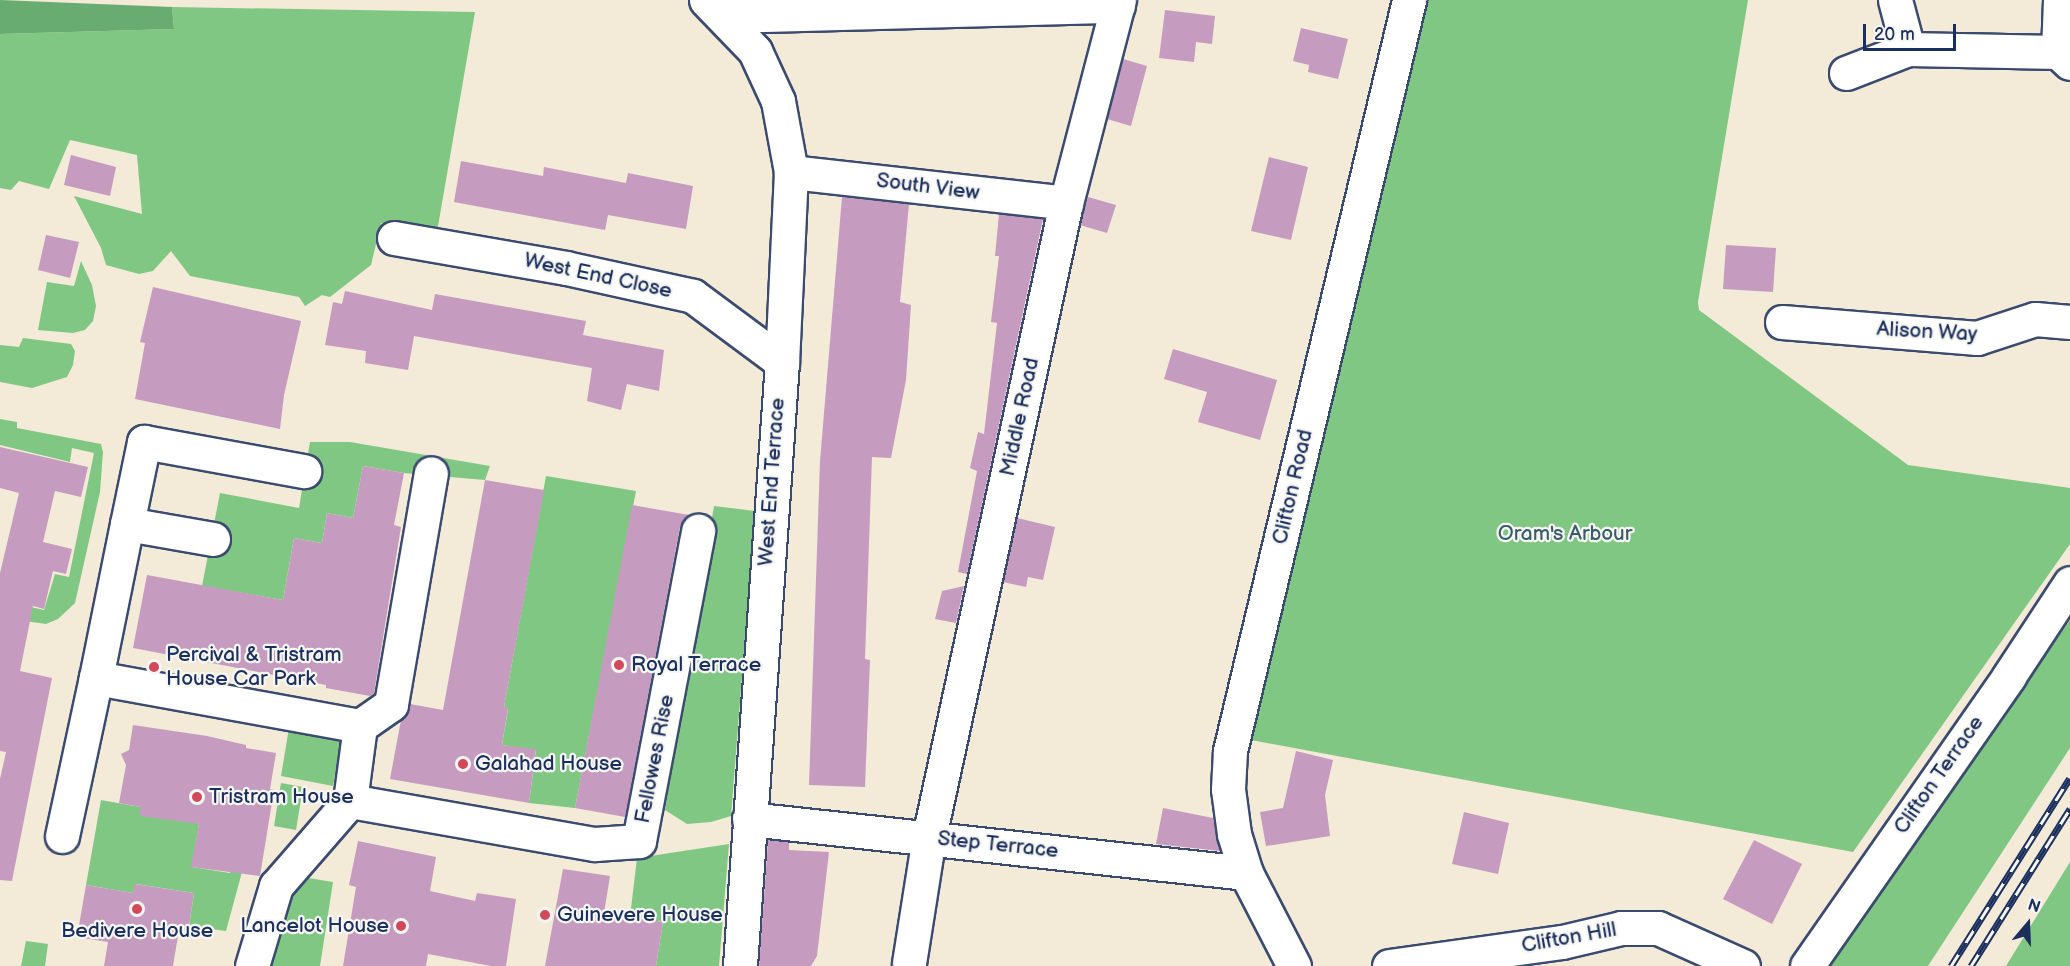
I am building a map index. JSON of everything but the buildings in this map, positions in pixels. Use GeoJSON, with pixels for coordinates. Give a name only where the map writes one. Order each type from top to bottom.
{"type":"FeatureCollection","features":[{"type":"Feature","properties":{"kind":"street","name":"Clifton Road"},"geometry":{"type":"LineString","coordinates":[[1294,966],[1246,873],[1234,834],[1228,789],[1230,751],[1409,0]]}},
{"type":"Feature","properties":{"kind":"street"},"geometry":{"type":"LineString","coordinates":[[1895,0],[1908,49]]}},
{"type":"Feature","properties":{"kind":"street"},"geometry":{"type":"LineString","coordinates":[[1846,73],[1908,49],[2064,58],[2060,0]]}},
{"type":"Feature","properties":{"kind":"street"},"geometry":{"type":"LineString","coordinates":[[715,8],[1119,3]]}},
{"type":"Feature","properties":{"kind":"street","name":"Middle Road"},"geometry":{"type":"LineString","coordinates":[[909,963],[929,837],[1066,203],[1119,3]]}},
{"type":"Feature","properties":{"kind":"street","name":"West End Terrace"},"geometry":{"type":"LineString","coordinates":[[715,8],[755,51],[778,102],[790,172],[782,362],[740,966]]}},
{"type":"Feature","properties":{"kind":"street","name":"South View"},"geometry":{"type":"LineString","coordinates":[[790,172],[1066,203]]}},
{"type":"Feature","properties":{"kind":"street","name":"West End Close"},"geometry":{"type":"LineString","coordinates":[[394,238],[566,268],[693,296],[782,362]]}},
{"type":"Feature","properties":{"kind":"street","name":"Alison Way"},"geometry":{"type":"LineString","coordinates":[[1782,322],[1977,338],[2035,319],[2070,322]]}},
{"type":"Feature","properties":{"kind":"street"},"geometry":{"type":"LineString","coordinates":[[62,836],[144,442],[304,471]]}},
{"type":"Feature","properties":{"kind":"street"},"geometry":{"type":"LineString","coordinates":[[96,678],[360,726],[391,704],[431,473]]}},
{"type":"Feature","properties":{"kind":"street"},"geometry":{"type":"LineString","coordinates":[[127,524],[213,539]]}},
{"type":"Feature","properties":{"kind":"street","name":"Fellowes Rise"},"geometry":{"type":"LineString","coordinates":[[350,801],[595,844],[639,841],[698,531]]}},
{"type":"Feature","properties":{"kind":"street","name":"Clifton Terrace"},"geometry":{"type":"LineString","coordinates":[[1807,966],[2009,676],[2070,583]]}},
{"type":"Feature","properties":{"kind":"street"},"geometry":{"type":"LineString","coordinates":[[252,966],[276,886],[350,801],[360,726]]}},
{"type":"Feature","properties":{"kind":"street","name":"Step Terrace"},"geometry":{"type":"LineString","coordinates":[[749,819],[1246,873]]}},
{"type":"Feature","properties":{"kind":"street","name":"Clifton Hill"},"geometry":{"type":"LineString","coordinates":[[1389,966],[1562,942],[1621,928],[1658,928],[1743,966]]}},
{"type":"Feature","properties":{"kind":"green space"},"geometry":{"type":"Polygon","coordinates":[[[0,0],[172,7],[174,29],[0,34],[0,0]]]}},
{"type":"Feature","properties":{"kind":"green space","name":"Oram's Arbour"},"geometry":{"type":"Polygon","coordinates":[[[1424,0],[1748,0],[1698,302],[1699,310],[1908,465],[2070,488],[2070,544],[1853,852],[1251,740],[1424,0]]]}},
{"type":"Feature","properties":{"kind":"green space"},"geometry":{"type":"Polygon","coordinates":[[[172,7],[475,12],[437,232],[381,223],[371,265],[330,297],[322,295],[305,306],[299,297],[190,276],[171,251],[153,271],[139,274],[106,265],[101,248],[74,196],[142,214],[137,155],[70,140],[49,189],[19,181],[11,190],[0,188],[0,34],[174,29],[172,7]]]}},
{"type":"Feature","properties":{"kind":"green space"},"geometry":{"type":"Polygon","coordinates":[[[81,261],[92,285],[96,306],[93,321],[85,330],[73,333],[38,330],[47,282],[74,286],[81,261]]]}},
{"type":"Feature","properties":{"kind":"green space"},"geometry":{"type":"Polygon","coordinates":[[[23,338],[71,344],[75,351],[73,365],[67,377],[32,388],[0,382],[0,345],[19,347],[23,338]]]}},
{"type":"Feature","properties":{"kind":"green space"},"geometry":{"type":"Polygon","coordinates":[[[0,419],[17,422],[17,428],[101,444],[103,452],[100,492],[75,603],[58,619],[46,624],[18,620],[22,605],[44,610],[55,574],[69,577],[94,453],[72,448],[70,462],[0,445],[0,419]]]}},
{"type":"Feature","properties":{"kind":"green space"},"geometry":{"type":"Polygon","coordinates":[[[310,442],[350,442],[490,466],[485,480],[404,473],[363,466],[353,518],[327,513],[322,543],[294,538],[283,600],[202,586],[220,493],[299,508],[310,442]]]}},
{"type":"Feature","properties":{"kind":"green space"},"geometry":{"type":"Polygon","coordinates":[[[546,476],[636,491],[575,808],[529,803],[536,750],[502,745],[508,709],[504,707],[546,476]]]}},
{"type":"Feature","properties":{"kind":"green space"},"geometry":{"type":"Polygon","coordinates":[[[714,506],[755,511],[731,816],[711,822],[687,824],[665,810],[714,506]]]}},
{"type":"Feature","properties":{"kind":"green space"},"geometry":{"type":"Polygon","coordinates":[[[2070,620],[2070,748],[1928,966],[1830,966],[1846,936],[2070,620]]]}},
{"type":"Feature","properties":{"kind":"green space"},"geometry":{"type":"Polygon","coordinates":[[[290,722],[343,731],[333,786],[281,776],[290,722]]]}},
{"type":"Feature","properties":{"kind":"green space"},"geometry":{"type":"Polygon","coordinates":[[[281,783],[303,787],[296,830],[274,826],[281,783]]]}},
{"type":"Feature","properties":{"kind":"green space"},"geometry":{"type":"Polygon","coordinates":[[[101,800],[140,807],[199,824],[192,867],[230,873],[231,870],[242,872],[226,931],[189,926],[194,893],[136,884],[133,893],[86,885],[101,800]]]}},
{"type":"Feature","properties":{"kind":"green space"},"geometry":{"type":"Polygon","coordinates":[[[729,844],[719,966],[656,966],[663,922],[630,917],[637,858],[729,844]]]}},
{"type":"Feature","properties":{"kind":"green space"},"geometry":{"type":"Polygon","coordinates":[[[2070,862],[2070,966],[2006,966],[2070,862]]]}},
{"type":"Feature","properties":{"kind":"green space"},"geometry":{"type":"Polygon","coordinates":[[[296,876],[333,882],[320,966],[262,966],[296,876]]]}},
{"type":"Feature","properties":{"kind":"green space"},"geometry":{"type":"Polygon","coordinates":[[[26,941],[48,944],[45,966],[21,966],[26,941]]]}},
{"type":"Feature","properties":{"kind":"railway"},"geometry":{"type":"LineString","coordinates":[[1951,966],[2070,778]]}},
{"type":"Feature","properties":{"kind":"railway"},"geometry":{"type":"LineString","coordinates":[[1971,966],[2070,809]]}},
{"type":"Feature","properties":{"kind":"place","name":"Royal Terrace"},"geometry":{"type":"Point","coordinates":[619,665]}},
{"type":"Feature","properties":{"kind":"place","name":"Percival & Tristram House Car Park"},"geometry":{"type":"Point","coordinates":[154,667]}},
{"type":"Feature","properties":{"kind":"place","name":"Galahad House"},"geometry":{"type":"Point","coordinates":[463,764]}},
{"type":"Feature","properties":{"kind":"place","name":"Tristram House"},"geometry":{"type":"Point","coordinates":[197,797]}},
{"type":"Feature","properties":{"kind":"place","name":"Bedivere House"},"geometry":{"type":"Point","coordinates":[137,909]}},
{"type":"Feature","properties":{"kind":"place","name":"Guinevere House"},"geometry":{"type":"Point","coordinates":[545,915]}},
{"type":"Feature","properties":{"kind":"place","name":"Lancelot House"},"geometry":{"type":"Point","coordinates":[401,926]}}]}
